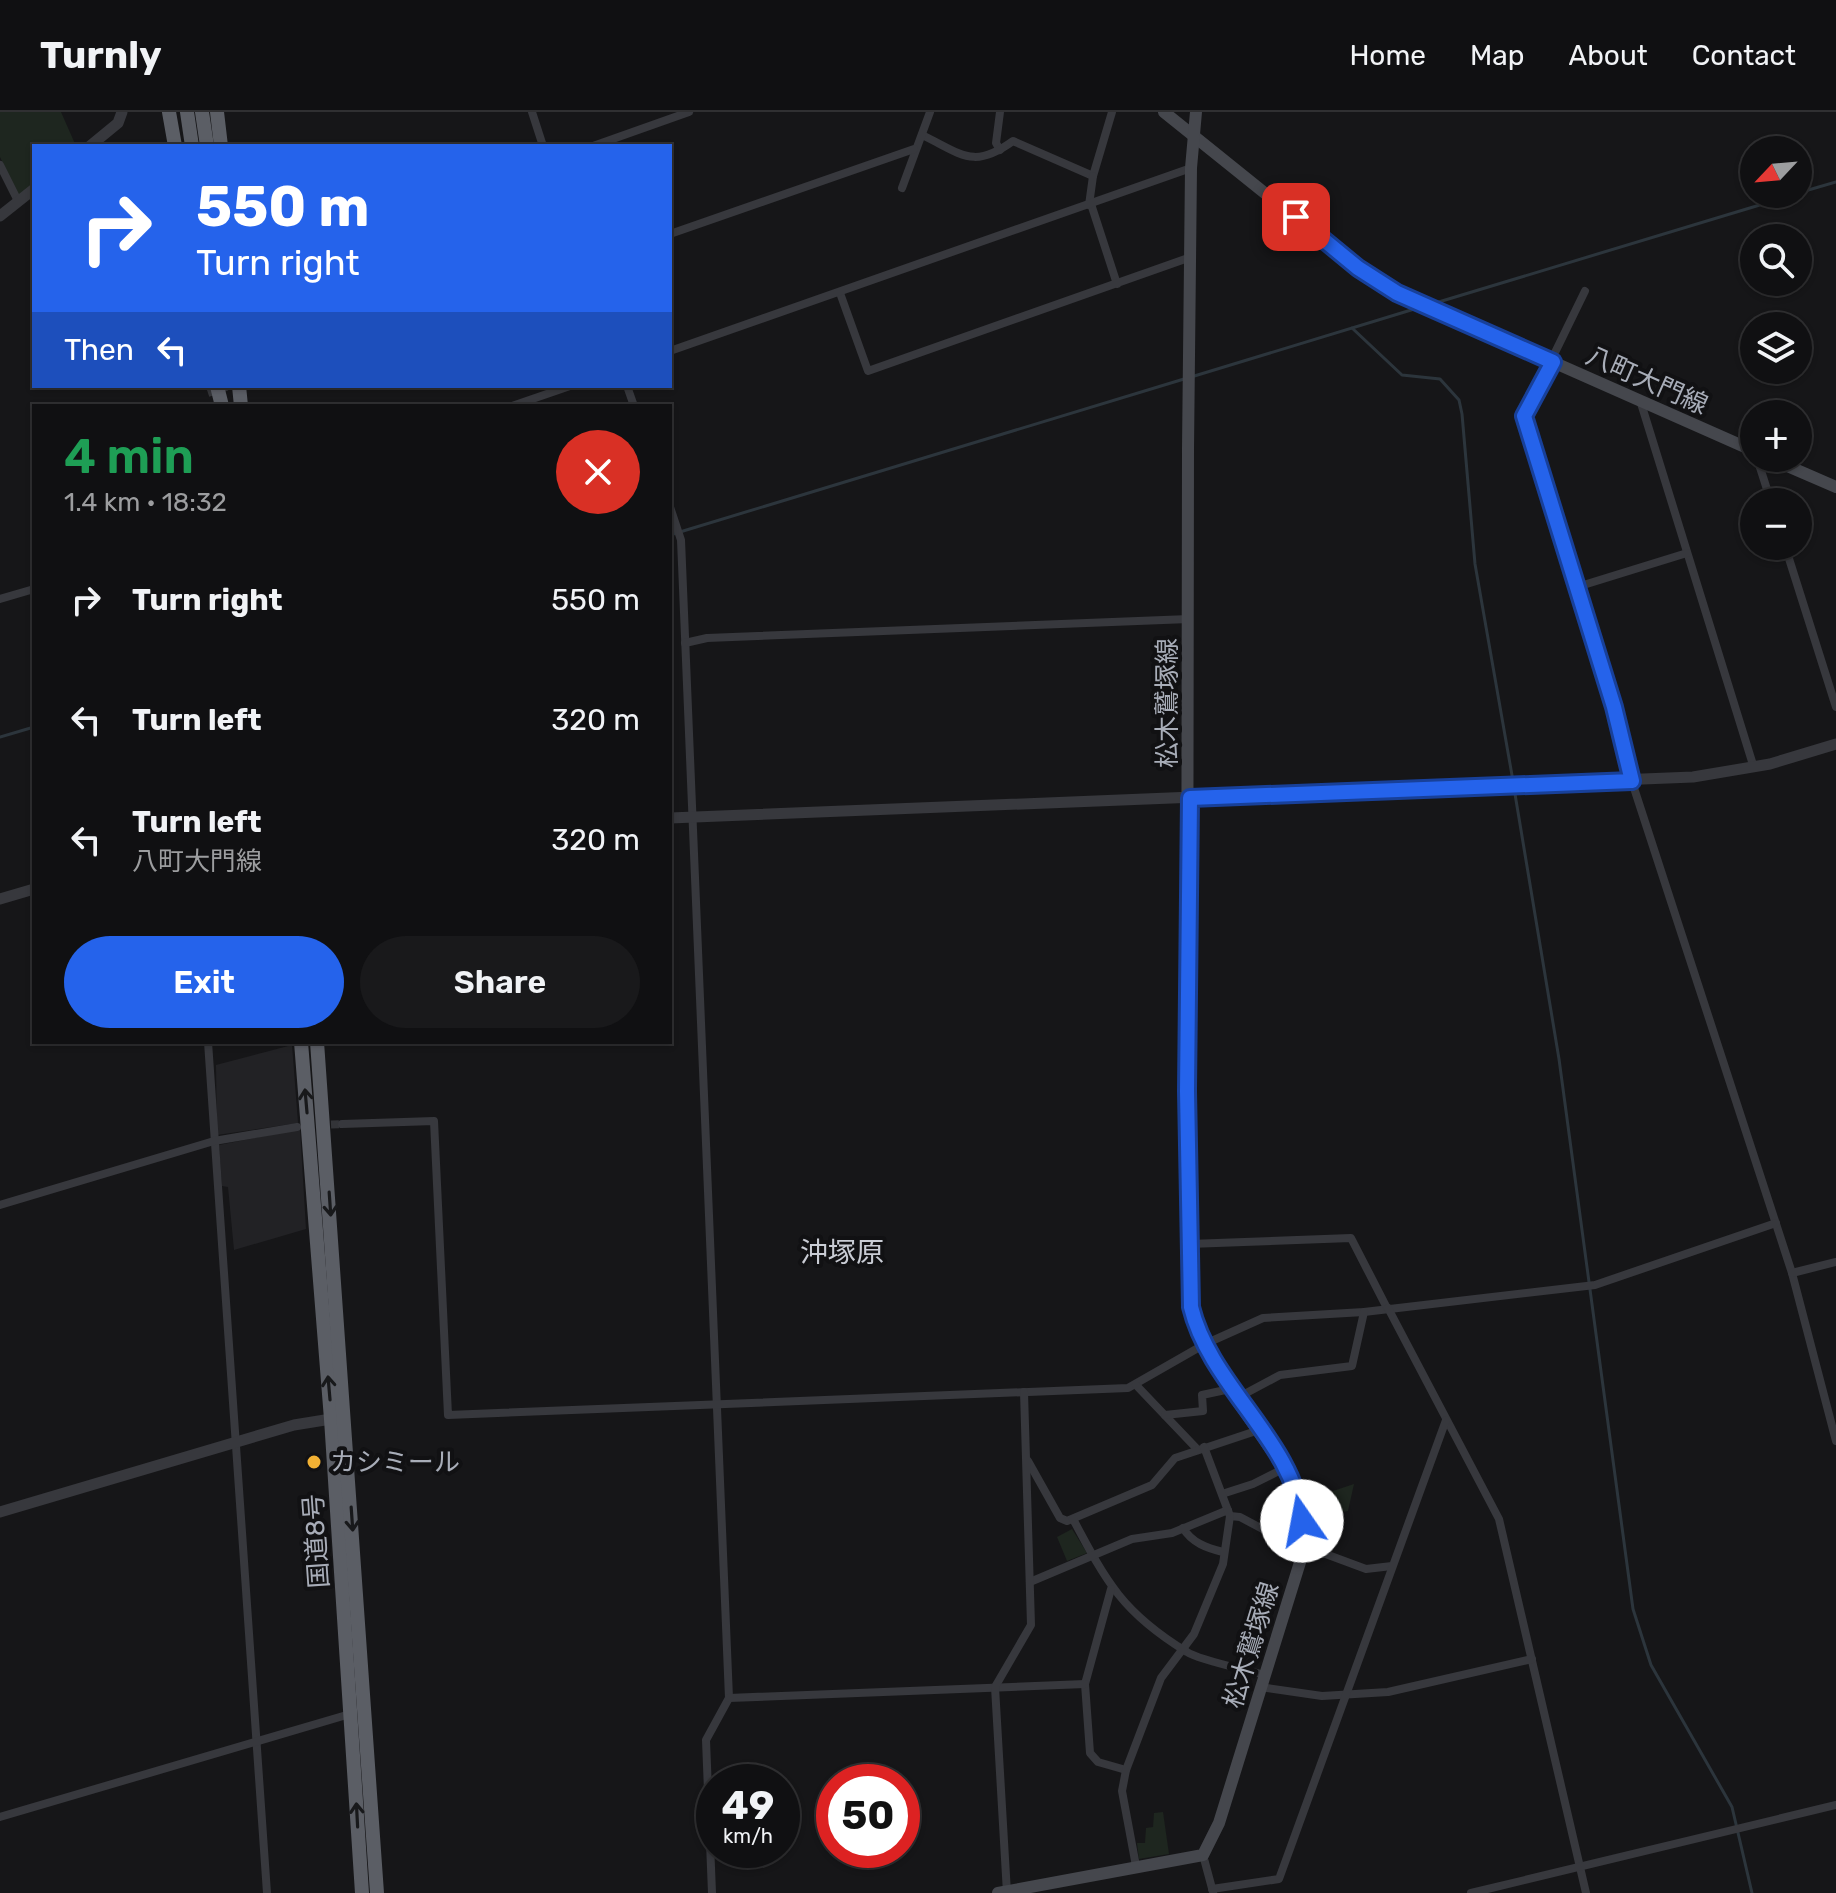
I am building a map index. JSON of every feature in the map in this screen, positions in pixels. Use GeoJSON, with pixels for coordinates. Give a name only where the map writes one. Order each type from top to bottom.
{"type":"FeatureCollection","features":[{"type":"Feature","properties":{"kind":"highway"},"geometry":{"type":"LineString","coordinates":[[169,112],[175,144]]}},
{"type":"Feature","properties":{"kind":"highway"},"geometry":{"type":"LineString","coordinates":[[187,112],[192,144]]}},
{"type":"Feature","properties":{"kind":"highway"},"geometry":{"type":"LineString","coordinates":[[202,112],[207,144]]}},
{"type":"Feature","properties":{"kind":"highway"},"geometry":{"type":"LineString","coordinates":[[217,112],[221,144]]}},
{"type":"Feature","properties":{"kind":"highway","name":"国道8号"},"geometry":{"type":"LineString","coordinates":[[301,1044],[331,1419],[362,1893]]}},
{"type":"Feature","properties":{"kind":"highway","name":"国道8号"},"geometry":{"type":"LineString","coordinates":[[317,1044],[377,1893]]}},
{"type":"Feature","properties":{"kind":"main road","name":"八町大門線"},"geometry":{"type":"LineString","coordinates":[[1164,112],[1358,268],[1397,293],[1740,445]]}},
{"type":"Feature","properties":{"kind":"main road","name":"松木鷲塚線"},"geometry":{"type":"LineString","coordinates":[[1196,112],[1191,168],[1189,340],[1191,1307],[1205,1344],[1233,1394],[1285,1468],[1301,1504],[1304,1542],[1219,1823],[1203,1855]]}},
{"type":"Feature","properties":{"kind":"main road"},"geometry":{"type":"LineString","coordinates":[[1801,472],[1836,487]]}},
{"type":"Feature","properties":{"kind":"main road"},"geometry":{"type":"LineString","coordinates":[[1004,1892],[1203,1855]]}},
{"type":"Feature","properties":{"kind":"street"},"geometry":{"type":"LineString","coordinates":[[92,144],[118,123],[122,112]]}},
{"type":"Feature","properties":{"kind":"street"},"geometry":{"type":"LineString","coordinates":[[532,112],[542,144]]}},
{"type":"Feature","properties":{"kind":"street"},"geometry":{"type":"LineString","coordinates":[[599,144],[689,112]]}},
{"type":"Feature","properties":{"kind":"street"},"geometry":{"type":"LineString","coordinates":[[920,112],[926,122]]}},
{"type":"Feature","properties":{"kind":"street"},"geometry":{"type":"LineString","coordinates":[[902,188],[930,112]]}},
{"type":"Feature","properties":{"kind":"street"},"geometry":{"type":"LineString","coordinates":[[1000,112],[996,143],[1000,150]]}},
{"type":"Feature","properties":{"kind":"street"},"geometry":{"type":"LineString","coordinates":[[1112,112],[1093,176],[1090,204],[1117,284]]}},
{"type":"Feature","properties":{"kind":"street"},"geometry":{"type":"LineString","coordinates":[[922,135],[979,160],[1013,141],[1093,176]]}},
{"type":"Feature","properties":{"kind":"street"},"geometry":{"type":"LineString","coordinates":[[672,233],[914,149]]}},
{"type":"Feature","properties":{"kind":"street"},"geometry":{"type":"LineString","coordinates":[[0,165],[18,201]]}},
{"type":"Feature","properties":{"kind":"street"},"geometry":{"type":"LineString","coordinates":[[672,350],[1191,168]]}},
{"type":"Feature","properties":{"kind":"street"},"geometry":{"type":"LineString","coordinates":[[0,216],[32,190]]}},
{"type":"Feature","properties":{"kind":"street"},"geometry":{"type":"LineString","coordinates":[[840,293],[868,371],[1191,257]]}},
{"type":"Feature","properties":{"kind":"street"},"geometry":{"type":"LineString","coordinates":[[1585,291],[1524,416],[1614,707],[1632,781],[1792,1273],[1836,1441]]}},
{"type":"Feature","properties":{"kind":"street"},"geometry":{"type":"LineString","coordinates":[[518,404],[564,388]]}},
{"type":"Feature","properties":{"kind":"street"},"geometry":{"type":"LineString","coordinates":[[1640,400],[1754,768]]}},
{"type":"Feature","properties":{"kind":"street"},"geometry":{"type":"LineString","coordinates":[[672,512],[681,540],[729,1698],[706,1740],[712,1893]]}},
{"type":"Feature","properties":{"kind":"street"},"geometry":{"type":"LineString","coordinates":[[1577,587],[1687,553]]}},
{"type":"Feature","properties":{"kind":"street"},"geometry":{"type":"LineString","coordinates":[[1789,560],[1836,707]]}},
{"type":"Feature","properties":{"kind":"street"},"geometry":{"type":"LineString","coordinates":[[0,599],[32,590]]}},
{"type":"Feature","properties":{"kind":"street"},"geometry":{"type":"LineString","coordinates":[[685,643],[707,638],[1189,619]]}},
{"type":"Feature","properties":{"kind":"street"},"geometry":{"type":"LineString","coordinates":[[672,818],[1702,777],[1754,768],[1836,744]]}},
{"type":"Feature","properties":{"kind":"street"},"geometry":{"type":"LineString","coordinates":[[0,899],[32,890]]}},
{"type":"Feature","properties":{"kind":"street"},"geometry":{"type":"LineString","coordinates":[[208,1044],[267,1893]]}},
{"type":"Feature","properties":{"kind":"street"},"geometry":{"type":"LineString","coordinates":[[342,1124],[434,1121],[448,1415],[1117,1389],[1136,1385],[1205,1344],[1263,1318],[1364,1312],[1595,1285],[1776,1223]]}},
{"type":"Feature","properties":{"kind":"street"},"geometry":{"type":"LineString","coordinates":[[0,1205],[214,1141],[297,1127]]}},
{"type":"Feature","properties":{"kind":"street"},"geometry":{"type":"LineString","coordinates":[[1189,1244],[1351,1238],[1499,1519],[1586,1893]]}},
{"type":"Feature","properties":{"kind":"street"},"geometry":{"type":"LineString","coordinates":[[1792,1273],[1836,1262]]}},
{"type":"Feature","properties":{"kind":"street"},"geometry":{"type":"LineString","coordinates":[[1165,1415],[1203,1411],[1202,1395],[1233,1394],[1280,1375],[1352,1366],[1364,1312]]}},
{"type":"Feature","properties":{"kind":"street"},"geometry":{"type":"LineString","coordinates":[[1136,1385],[1201,1448],[1229,1513],[1223,1564],[1204,1613],[1194,1634],[1161,1678],[1126,1770],[1122,1791],[1136,1866]]}},
{"type":"Feature","properties":{"kind":"street"},"geometry":{"type":"LineString","coordinates":[[1004,1892],[995,1687],[1031,1625],[1024,1392]]}},
{"type":"Feature","properties":{"kind":"street"},"geometry":{"type":"LineString","coordinates":[[0,1512],[294,1425],[331,1419]]}},
{"type":"Feature","properties":{"kind":"street"},"geometry":{"type":"LineString","coordinates":[[1203,1855],[1213,1891],[1279,1879],[1446,1420]]}},
{"type":"Feature","properties":{"kind":"street"},"geometry":{"type":"LineString","coordinates":[[1028,1460],[1060,1518],[1073,1519],[1152,1485],[1175,1458],[1260,1430]]}},
{"type":"Feature","properties":{"kind":"street"},"geometry":{"type":"LineString","coordinates":[[1222,1494],[1253,1484],[1285,1468]]}},
{"type":"Feature","properties":{"kind":"street"},"geometry":{"type":"LineString","coordinates":[[1030,1582],[1132,1539],[1183,1528],[1229,1513],[1272,1534],[1304,1542],[1366,1569],[1392,1566]]}},
{"type":"Feature","properties":{"kind":"street"},"geometry":{"type":"LineString","coordinates":[[1073,1519],[1111,1589],[1145,1624],[1188,1653],[1302,1694],[1388,1692],[1532,1659]]}},
{"type":"Feature","properties":{"kind":"street"},"geometry":{"type":"LineString","coordinates":[[1183,1528],[1188,1537],[1205,1547],[1223,1552]]}},
{"type":"Feature","properties":{"kind":"street"},"geometry":{"type":"LineString","coordinates":[[1111,1589],[1085,1684],[1090,1753],[1107,1766],[1126,1770]]}},
{"type":"Feature","properties":{"kind":"street"},"geometry":{"type":"LineString","coordinates":[[729,1698],[1085,1684]]}},
{"type":"Feature","properties":{"kind":"street"},"geometry":{"type":"LineString","coordinates":[[0,1817],[351,1714]]}},
{"type":"Feature","properties":{"kind":"street"},"geometry":{"type":"LineString","coordinates":[[1471,1893],[1836,1805]]}},
{"type":"Feature","properties":{"kind":"shaded area"},"geometry":{"type":"Polygon","coordinates":[[[0,112],[61,112],[75,144],[32,144],[32,187],[19,197],[0,157],[0,112]]]}},
{"type":"Feature","properties":{"kind":"shaded area"},"geometry":{"type":"Polygon","coordinates":[[[292,1045],[298,1123],[217,1135],[216,1065],[292,1045]]]}},
{"type":"Feature","properties":{"kind":"shaded area"},"geometry":{"type":"Polygon","coordinates":[[[300,1129],[306,1229],[234,1250],[228,1187],[222,1186],[219,1145],[300,1129]]]}},
{"type":"Feature","properties":{"kind":"shaded area"},"geometry":{"type":"Polygon","coordinates":[[[1354,1484],[1348,1511],[1322,1516],[1319,1499],[1330,1497],[1330,1492],[1354,1484]]]}},
{"type":"Feature","properties":{"kind":"shaded area"},"geometry":{"type":"Polygon","coordinates":[[[1072,1529],[1087,1553],[1067,1561],[1057,1537],[1072,1529]]]}},
{"type":"Feature","properties":{"kind":"shaded area"},"geometry":{"type":"Polygon","coordinates":[[[1163,1812],[1169,1854],[1139,1859],[1137,1843],[1145,1843],[1146,1828],[1153,1827],[1154,1813],[1163,1812]]]}},
{"type":"Feature","properties":{"kind":"waterway"},"geometry":{"type":"LineString","coordinates":[[1812,189],[1836,182]]}},
{"type":"Feature","properties":{"kind":"waterway"},"geometry":{"type":"LineString","coordinates":[[1432,304],[1750,208]]}},
{"type":"Feature","properties":{"kind":"waterway"},"geometry":{"type":"LineString","coordinates":[[1191,377],[1421,307]]}},
{"type":"Feature","properties":{"kind":"waterway"},"geometry":{"type":"LineString","coordinates":[[1352,328],[1402,375],[1440,379],[1459,400],[1475,564],[1513,781]]}},
{"type":"Feature","properties":{"kind":"waterway"},"geometry":{"type":"LineString","coordinates":[[672,534],[1184,379]]}},
{"type":"Feature","properties":{"kind":"waterway"},"geometry":{"type":"LineString","coordinates":[[0,737],[32,728]]}},
{"type":"Feature","properties":{"kind":"waterway"},"geometry":{"type":"LineString","coordinates":[[1514,788],[1559,1059],[1633,1609],[1651,1665],[1732,1807],[1752,1893]]}},
{"type":"Feature","properties":{"kind":"tunnel"},"geometry":{"type":"LineString","coordinates":[[208,393],[223,388]]}},
{"type":"Feature","properties":{"kind":"tunnel"},"geometry":{"type":"LineString","coordinates":[[319,1125],[342,1124]]}},
{"type":"Feature","properties":{"kind":"place","name":"カシミール"},"geometry":{"type":"Point","coordinates":[314,1462]}},
{"type":"Feature","properties":{"kind":"district","name":"沖塚原"},"geometry":{"type":"Point","coordinates":[842,1252]}},
{"type":"Feature","properties":{"kind":"route"},"geometry":{"type":"LineString","coordinates":[[1296,217],[1358,268],[1397,293],[1553,362],[1524,416],[1614,707],[1632,781],[1190,798],[1187,1200],[1191,1307],[1195,1325],[1227,1386],[1296,1486],[1302,1521]]}}]}
